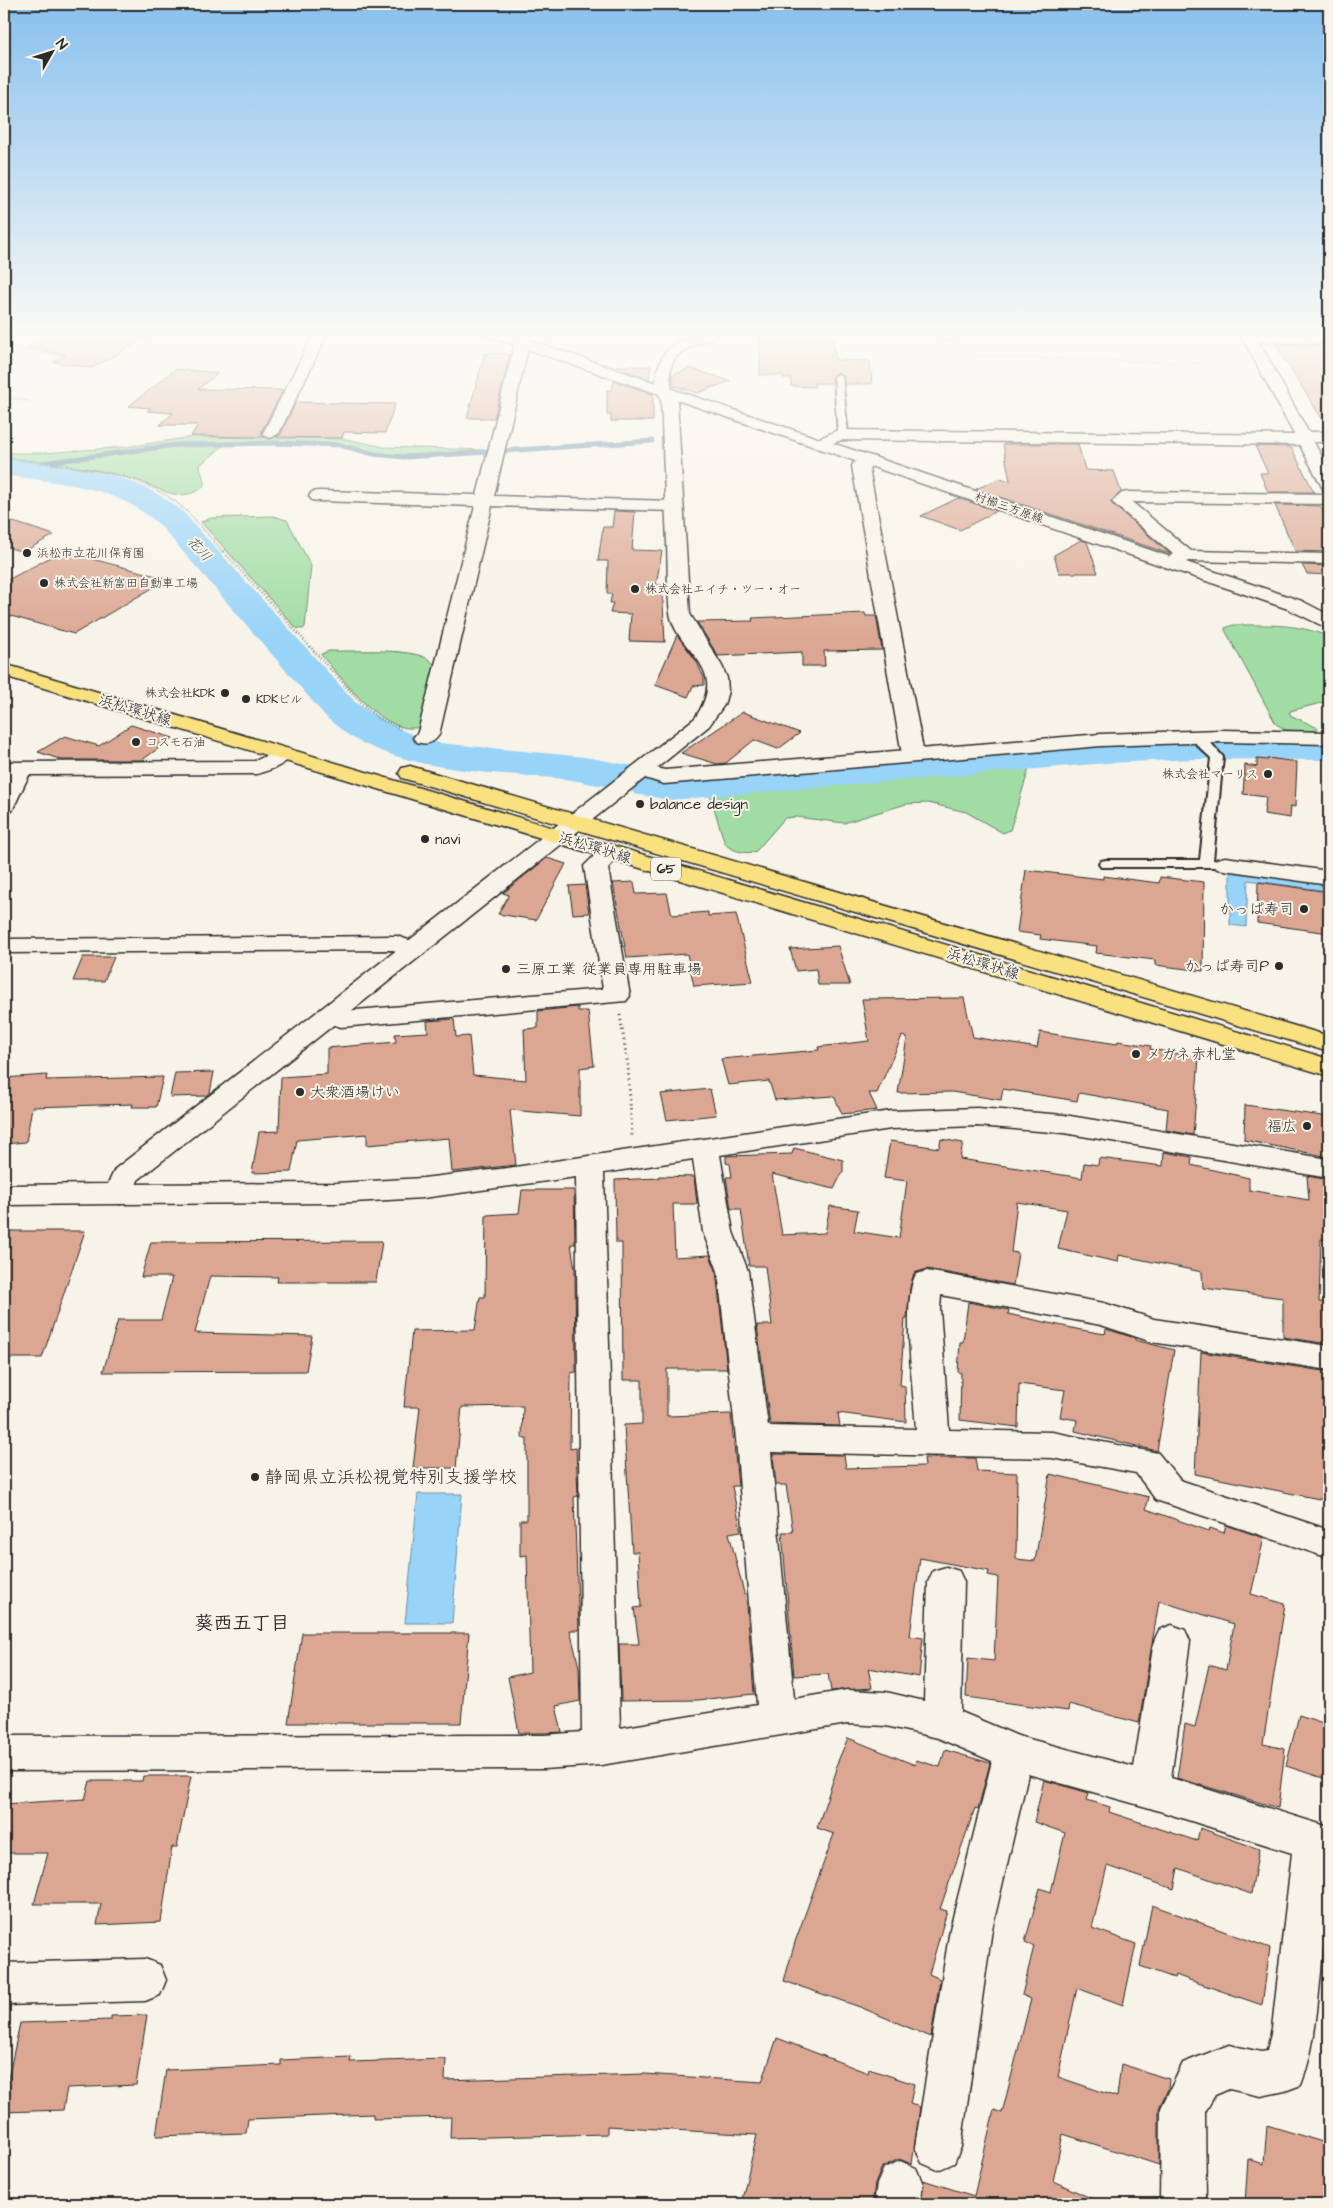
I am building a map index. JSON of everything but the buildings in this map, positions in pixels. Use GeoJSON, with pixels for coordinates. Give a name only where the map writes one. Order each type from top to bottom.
{"type":"FeatureCollection","features":[{"type":"Feature","properties":{"kind":"main road","name":"浜松環状線"},"geometry":{"type":"LineString","coordinates":[[4,652],[567,829],[610,853],[1329,1068]]}},
{"type":"Feature","properties":{"kind":"main road","name":"浜松環状線"},"geometry":{"type":"LineString","coordinates":[[4,670],[282,754],[567,829],[1329,1044]]}},
{"type":"Feature","properties":{"kind":"street"},"geometry":{"type":"LineString","coordinates":[[424,738],[428,736],[500,434]]}},
{"type":"Feature","properties":{"kind":"street"},"geometry":{"type":"LineString","coordinates":[[120,1194],[125,1176],[642,770],[702,722],[712,710],[718,698],[717,674],[684,624],[680,614],[671,434]]}},
{"type":"Feature","properties":{"kind":"street","name":"村櫛三方原線"},"geometry":{"type":"LineString","coordinates":[[790,434],[1178,559],[1302,608],[1329,623]]}},
{"type":"Feature","properties":{"kind":"street"},"geometry":{"type":"LineString","coordinates":[[1301,434],[1329,485]]}},
{"type":"Feature","properties":{"kind":"street"},"geometry":{"type":"LineString","coordinates":[[819,444],[843,435],[1329,438]]}},
{"type":"Feature","properties":{"kind":"street"},"geometry":{"type":"LineString","coordinates":[[871,461],[860,466],[910,739],[915,755]]}},
{"type":"Feature","properties":{"kind":"street"},"geometry":{"type":"LineString","coordinates":[[318,496],[674,506]]}},
{"type":"Feature","properties":{"kind":"street"},"geometry":{"type":"LineString","coordinates":[[1329,499],[1128,497],[1121,502],[1178,559],[1193,557],[1329,559]]}},
{"type":"Feature","properties":{"kind":"street"},"geometry":{"type":"LineString","coordinates":[[642,770],[664,777],[1101,740],[1204,744],[1329,738]]}},
{"type":"Feature","properties":{"kind":"street"},"geometry":{"type":"LineString","coordinates":[[4,806],[13,769],[257,767],[269,764],[282,754]]}},
{"type":"Feature","properties":{"kind":"street"},"geometry":{"type":"LineString","coordinates":[[330,1015],[341,1019],[617,996],[596,866],[610,853]]}},
{"type":"Feature","properties":{"kind":"street"},"geometry":{"type":"LineString","coordinates":[[1216,864],[1329,878]]}},
{"type":"Feature","properties":{"kind":"street"},"geometry":{"type":"LineString","coordinates":[[4,946],[397,943],[413,950]]}},
{"type":"Feature","properties":{"kind":"street"},"geometry":{"type":"LineString","coordinates":[[4,1194],[380,1191],[466,1184],[883,1120],[977,1117],[1064,1124],[1329,1168]]}},
{"type":"Feature","properties":{"kind":"street"},"geometry":{"type":"LineString","coordinates":[[705,1148],[718,1232],[733,1271],[753,1439],[777,1717]]}},
{"type":"Feature","properties":{"kind":"street"},"geometry":{"type":"LineString","coordinates":[[590,1166],[601,1748]]}},
{"type":"Feature","properties":{"kind":"street"},"geometry":{"type":"LineString","coordinates":[[933,1441],[924,1309],[927,1282],[1104,1314],[1152,1330],[1329,1358]]}},
{"type":"Feature","properties":{"kind":"street"},"geometry":{"type":"LineString","coordinates":[[753,1439],[933,1441],[1052,1445],[1146,1462],[1168,1490],[1329,1544]]}},
{"type":"Feature","properties":{"kind":"street"},"geometry":{"type":"LineString","coordinates":[[942,1722],[946,1582]]}},
{"type":"Feature","properties":{"kind":"street"},"geometry":{"type":"LineString","coordinates":[[1150,1790],[1172,1641]]}},
{"type":"Feature","properties":{"kind":"street"},"geometry":{"type":"LineString","coordinates":[[4,1754],[544,1752],[601,1748],[777,1717],[847,1707],[886,1709],[942,1722],[1014,1752],[1150,1790],[1321,1843],[1294,2028],[1285,2069],[1261,2074],[1229,2067],[1199,2079],[1183,2108],[1183,2204]]}},
{"type":"Feature","properties":{"kind":"street"},"geometry":{"type":"LineString","coordinates":[[938,2147],[971,1929],[1014,1752]]}},
{"type":"Feature","properties":{"kind":"street"},"geometry":{"type":"LineString","coordinates":[[4,1984],[145,1980]]}},
{"type":"Feature","properties":{"kind":"lane"},"geometry":{"type":"LineString","coordinates":[[1106,864],[1216,864],[1217,757],[1204,744]]}},
{"type":"Feature","properties":{"kind":"path"},"geometry":{"type":"LineString","coordinates":[[4,458],[117,476],[154,488],[168,496],[189,514],[362,704],[377,717],[396,728],[424,738]]}},
{"type":"Feature","properties":{"kind":"path"},"geometry":{"type":"LineString","coordinates":[[617,996],[628,1066],[632,1140]]}},
{"type":"Feature","properties":{"kind":"green space"},"geometry":{"type":"Polygon","coordinates":[[[192,437],[346,439],[384,447],[488,450],[404,456],[375,453],[333,443],[233,443],[223,446],[200,465],[204,480],[201,489],[182,495],[106,472],[4,457],[6,453],[43,453],[126,447],[192,437]]]}},
{"type":"Feature","properties":{"kind":"green space"},"geometry":{"type":"Polygon","coordinates":[[[273,516],[287,520],[311,566],[305,627],[303,629],[296,628],[201,522],[211,518],[273,516]]]}},
{"type":"Feature","properties":{"kind":"green space"},"geometry":{"type":"Polygon","coordinates":[[[1233,625],[1294,627],[1317,632],[1329,637],[1329,701],[1290,711],[1290,715],[1318,728],[1317,731],[1286,730],[1276,724],[1225,630],[1225,628],[1233,625]]]}},
{"type":"Feature","properties":{"kind":"green space"},"geometry":{"type":"Polygon","coordinates":[[[329,651],[400,652],[426,658],[433,663],[436,670],[420,727],[406,728],[392,723],[365,704],[322,656],[321,654],[329,651]]]}},
{"type":"Feature","properties":{"kind":"green space"},"geometry":{"type":"Polygon","coordinates":[[[1017,763],[1028,766],[1029,769],[1010,830],[1003,833],[966,812],[928,803],[906,804],[844,823],[796,817],[785,818],[756,851],[740,852],[725,844],[710,795],[710,792],[718,789],[1017,763]]]}},
{"type":"Feature","properties":{"kind":"water"},"geometry":{"type":"Polygon","coordinates":[[[1230,868],[1329,884],[1329,891],[1248,880],[1246,927],[1230,925],[1230,868]]]}},
{"type":"Feature","properties":{"kind":"water"},"geometry":{"type":"Polygon","coordinates":[[[418,1494],[462,1494],[452,1623],[405,1623],[418,1494]]]}},
{"type":"Feature","properties":{"kind":"waterway"},"geometry":{"type":"LineString","coordinates":[[502,451],[652,441]]}},
{"type":"Feature","properties":{"kind":"waterway"},"geometry":{"type":"LineString","coordinates":[[43,463],[176,445],[276,443],[340,445],[374,454],[404,457],[489,452]]}},
{"type":"Feature","properties":{"kind":"waterway","name":"花川"},"geometry":{"type":"LineString","coordinates":[[4,466],[93,479],[136,493],[155,504],[171,518],[341,710],[371,731],[403,746],[438,755],[474,760],[585,769],[620,775]]}},
{"type":"Feature","properties":{"kind":"waterway","name":"花川"},"geometry":{"type":"LineString","coordinates":[[10,467],[22,466]]}},
{"type":"Feature","properties":{"kind":"waterway"},"geometry":{"type":"LineString","coordinates":[[648,785],[670,788],[1107,751],[1196,747],[1329,748]]}},
{"type":"Feature","properties":{"kind":"place","name":"浜松市立花川保育園"},"geometry":{"type":"Point","coordinates":[27,553]}},
{"type":"Feature","properties":{"kind":"place","name":"株式会社新富田自動車工場"},"geometry":{"type":"Point","coordinates":[44,583]}},
{"type":"Feature","properties":{"kind":"place","name":"株式会社エイチ・ツー・オー"},"geometry":{"type":"Point","coordinates":[635,589]}},
{"type":"Feature","properties":{"kind":"place","name":"株式会社KDK"},"geometry":{"type":"Point","coordinates":[225,693]}},
{"type":"Feature","properties":{"kind":"place","name":"KDKビル"},"geometry":{"type":"Point","coordinates":[246,699]}},
{"type":"Feature","properties":{"kind":"place","name":"コスモ石油"},"geometry":{"type":"Point","coordinates":[136,742]}},
{"type":"Feature","properties":{"kind":"place","name":"株式会社マーリス"},"geometry":{"type":"Point","coordinates":[1268,774]}},
{"type":"Feature","properties":{"kind":"place","name":"balance design"},"geometry":{"type":"Point","coordinates":[640,804]}},
{"type":"Feature","properties":{"kind":"place","name":"navi"},"geometry":{"type":"Point","coordinates":[425,839]}},
{"type":"Feature","properties":{"kind":"place","name":"かっぱ寿司"},"geometry":{"type":"Point","coordinates":[1304,909]}},
{"type":"Feature","properties":{"kind":"place","name":"かっぱ寿司P"},"geometry":{"type":"Point","coordinates":[1279,966]}},
{"type":"Feature","properties":{"kind":"place","name":"三原工業 従業員専用駐車場"},"geometry":{"type":"Point","coordinates":[506,969]}},
{"type":"Feature","properties":{"kind":"place","name":"メガネ赤札堂"},"geometry":{"type":"Point","coordinates":[1136,1054]}},
{"type":"Feature","properties":{"kind":"place","name":"大衆酒場けい"},"geometry":{"type":"Point","coordinates":[300,1092]}},
{"type":"Feature","properties":{"kind":"place","name":"福広"},"geometry":{"type":"Point","coordinates":[1307,1126]}},
{"type":"Feature","properties":{"kind":"place","name":"静岡県立浜松視覚特別支援学校"},"geometry":{"type":"Point","coordinates":[255,1477]}},
{"type":"Feature","properties":{"kind":"district","name":"葵西五丁目"},"geometry":{"type":"Point","coordinates":[242,1623]}}]}
